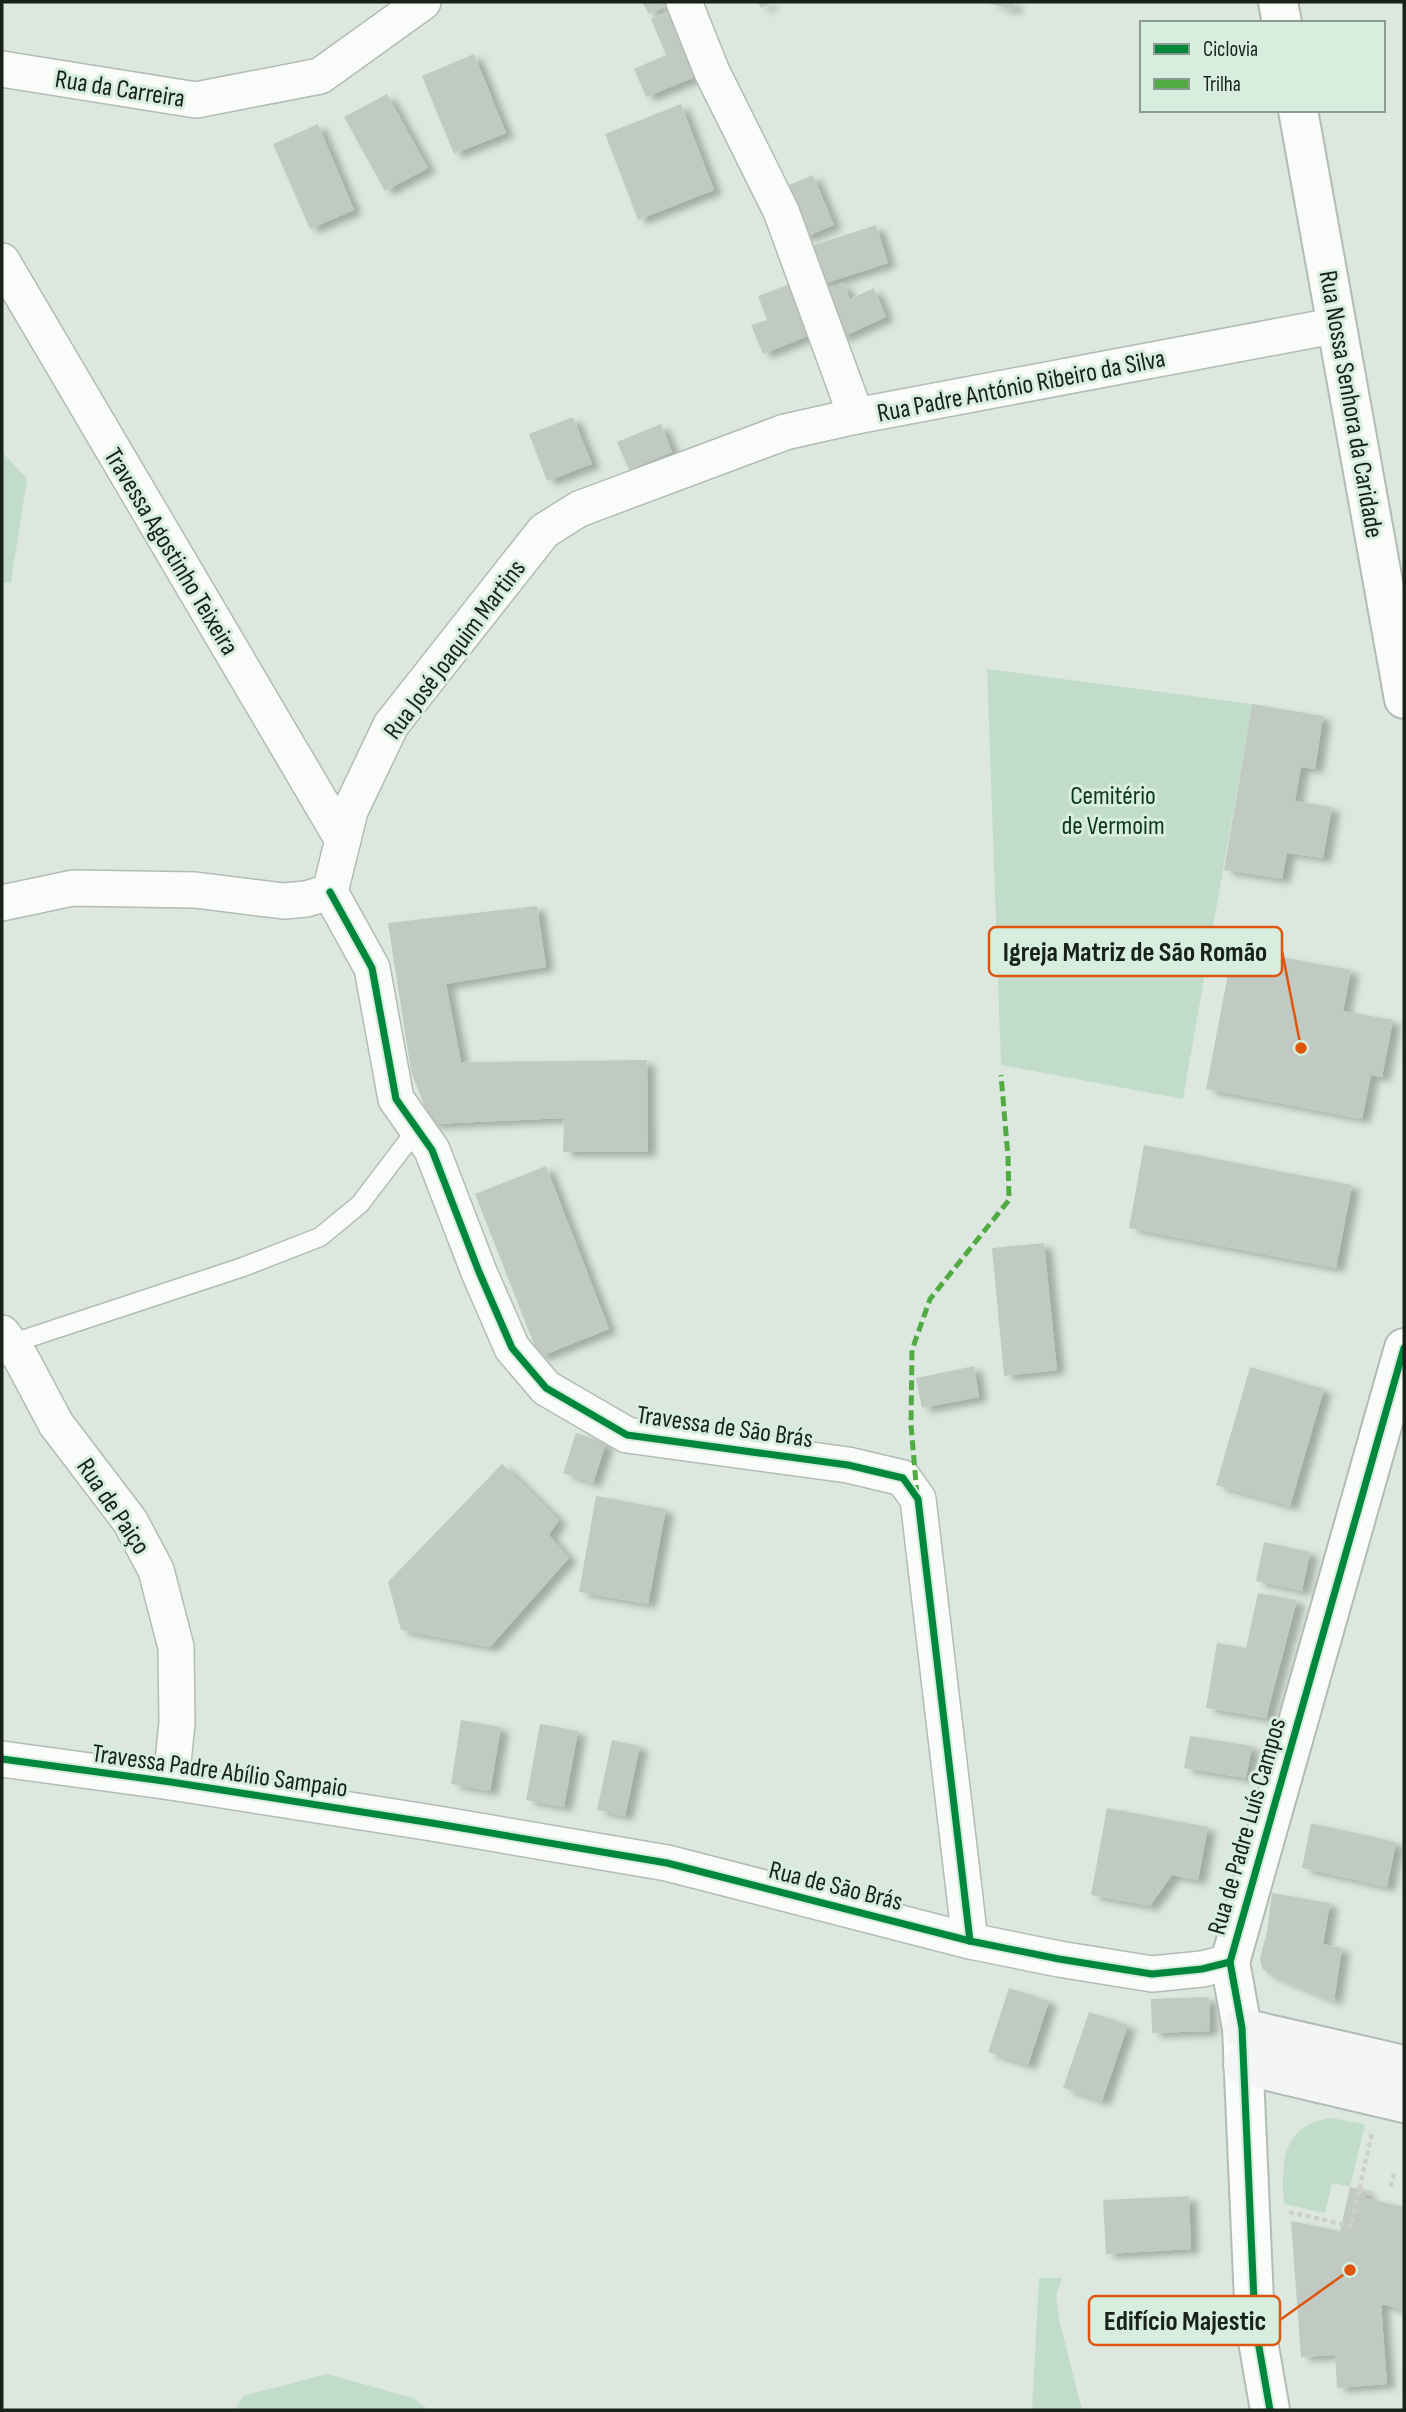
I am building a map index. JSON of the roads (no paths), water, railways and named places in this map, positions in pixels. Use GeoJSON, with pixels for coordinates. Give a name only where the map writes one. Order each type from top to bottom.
{"type":"FeatureCollection","features":[{"type":"Feature","properties":{"kind":"main road"},"geometry":{"type":"LineString","coordinates":[[1242,2046],[1404,2065]]}},
{"type":"Feature","properties":{"kind":"main road"},"geometry":{"type":"LineString","coordinates":[[1242,2046],[1404,2103]]}},
{"type":"Feature","properties":{"kind":"street","name":"Rua da Carreira"},"geometry":{"type":"LineString","coordinates":[[2,69],[196,100],[320,76],[423,2]]}},
{"type":"Feature","properties":{"kind":"street","name":"Rua Padre António Ribeiro da Silva"},"geometry":{"type":"LineString","coordinates":[[684,2],[712,72],[781,211],[856,416],[1338,325]]}},
{"type":"Feature","properties":{"kind":"street"},"geometry":{"type":"LineString","coordinates":[[1278,2],[1282,21]]}},
{"type":"Feature","properties":{"kind":"street","name":"Rua Nossa Senhora da Caridade"},"geometry":{"type":"LineString","coordinates":[[1298,112],[1404,699]]}},
{"type":"Feature","properties":{"kind":"street","name":"Travessa Agostinho Teixeira"},"geometry":{"type":"LineString","coordinates":[[2,261],[343,840]]}},
{"type":"Feature","properties":{"kind":"street","name":"Rua José Joaquim Martins"},"geometry":{"type":"LineString","coordinates":[[330,892],[350,811],[391,725],[544,531],[579,509],[785,432],[856,416]]}},
{"type":"Feature","properties":{"kind":"street"},"geometry":{"type":"LineString","coordinates":[[2,903],[73,888],[195,890],[284,901],[306,899],[330,892]]}},
{"type":"Feature","properties":{"kind":"street","name":"Travessa de São Brás"},"geometry":{"type":"LineString","coordinates":[[330,892],[372,968],[396,1099],[432,1150],[479,1272],[512,1348],[546,1388],[627,1436],[848,1465],[903,1478],[918,1499],[970,1941]]}},
{"type":"Feature","properties":{"kind":"street","name":"Rua de Paiço"},"geometry":{"type":"LineString","coordinates":[[6,1338],[21,1358],[56,1424],[130,1521],[156,1570],[176,1647],[177,1723],[171,1782]]}},
{"type":"Feature","properties":{"kind":"street","name":"Rua de Padre Luís Campos"},"geometry":{"type":"LineString","coordinates":[[1270,2410],[1255,2324],[1242,2046],[1230,1962],[1404,1348]]}},
{"type":"Feature","properties":{"kind":"street","name":"Travessa Padre Abílio Sampaio"},"geometry":{"type":"LineString","coordinates":[[2,1759],[171,1782],[432,1823]]}},
{"type":"Feature","properties":{"kind":"street","name":"Rua de São Brás"},"geometry":{"type":"LineString","coordinates":[[432,1823],[667,1863],[970,1941],[1059,1959],[1152,1975],[1202,1969],[1230,1962]]}},
{"type":"Feature","properties":{"kind":"lane"},"geometry":{"type":"LineString","coordinates":[[6,1338],[243,1267],[320,1237],[360,1203],[417,1129]]}},
{"type":"Feature","properties":{"kind":"place","name":"Igreja Matriz de São Romão"},"geometry":{"type":"Point","coordinates":[1301,1048]}},
{"type":"Feature","properties":{"kind":"place","name":"Edifício Majestic"},"geometry":{"type":"Point","coordinates":[1350,2270]}},
{"type":"Feature","properties":{"kind":"park label","name":"Cemitério de Vermoim"},"geometry":{"type":"Point","coordinates":[1113,810]}}]}
